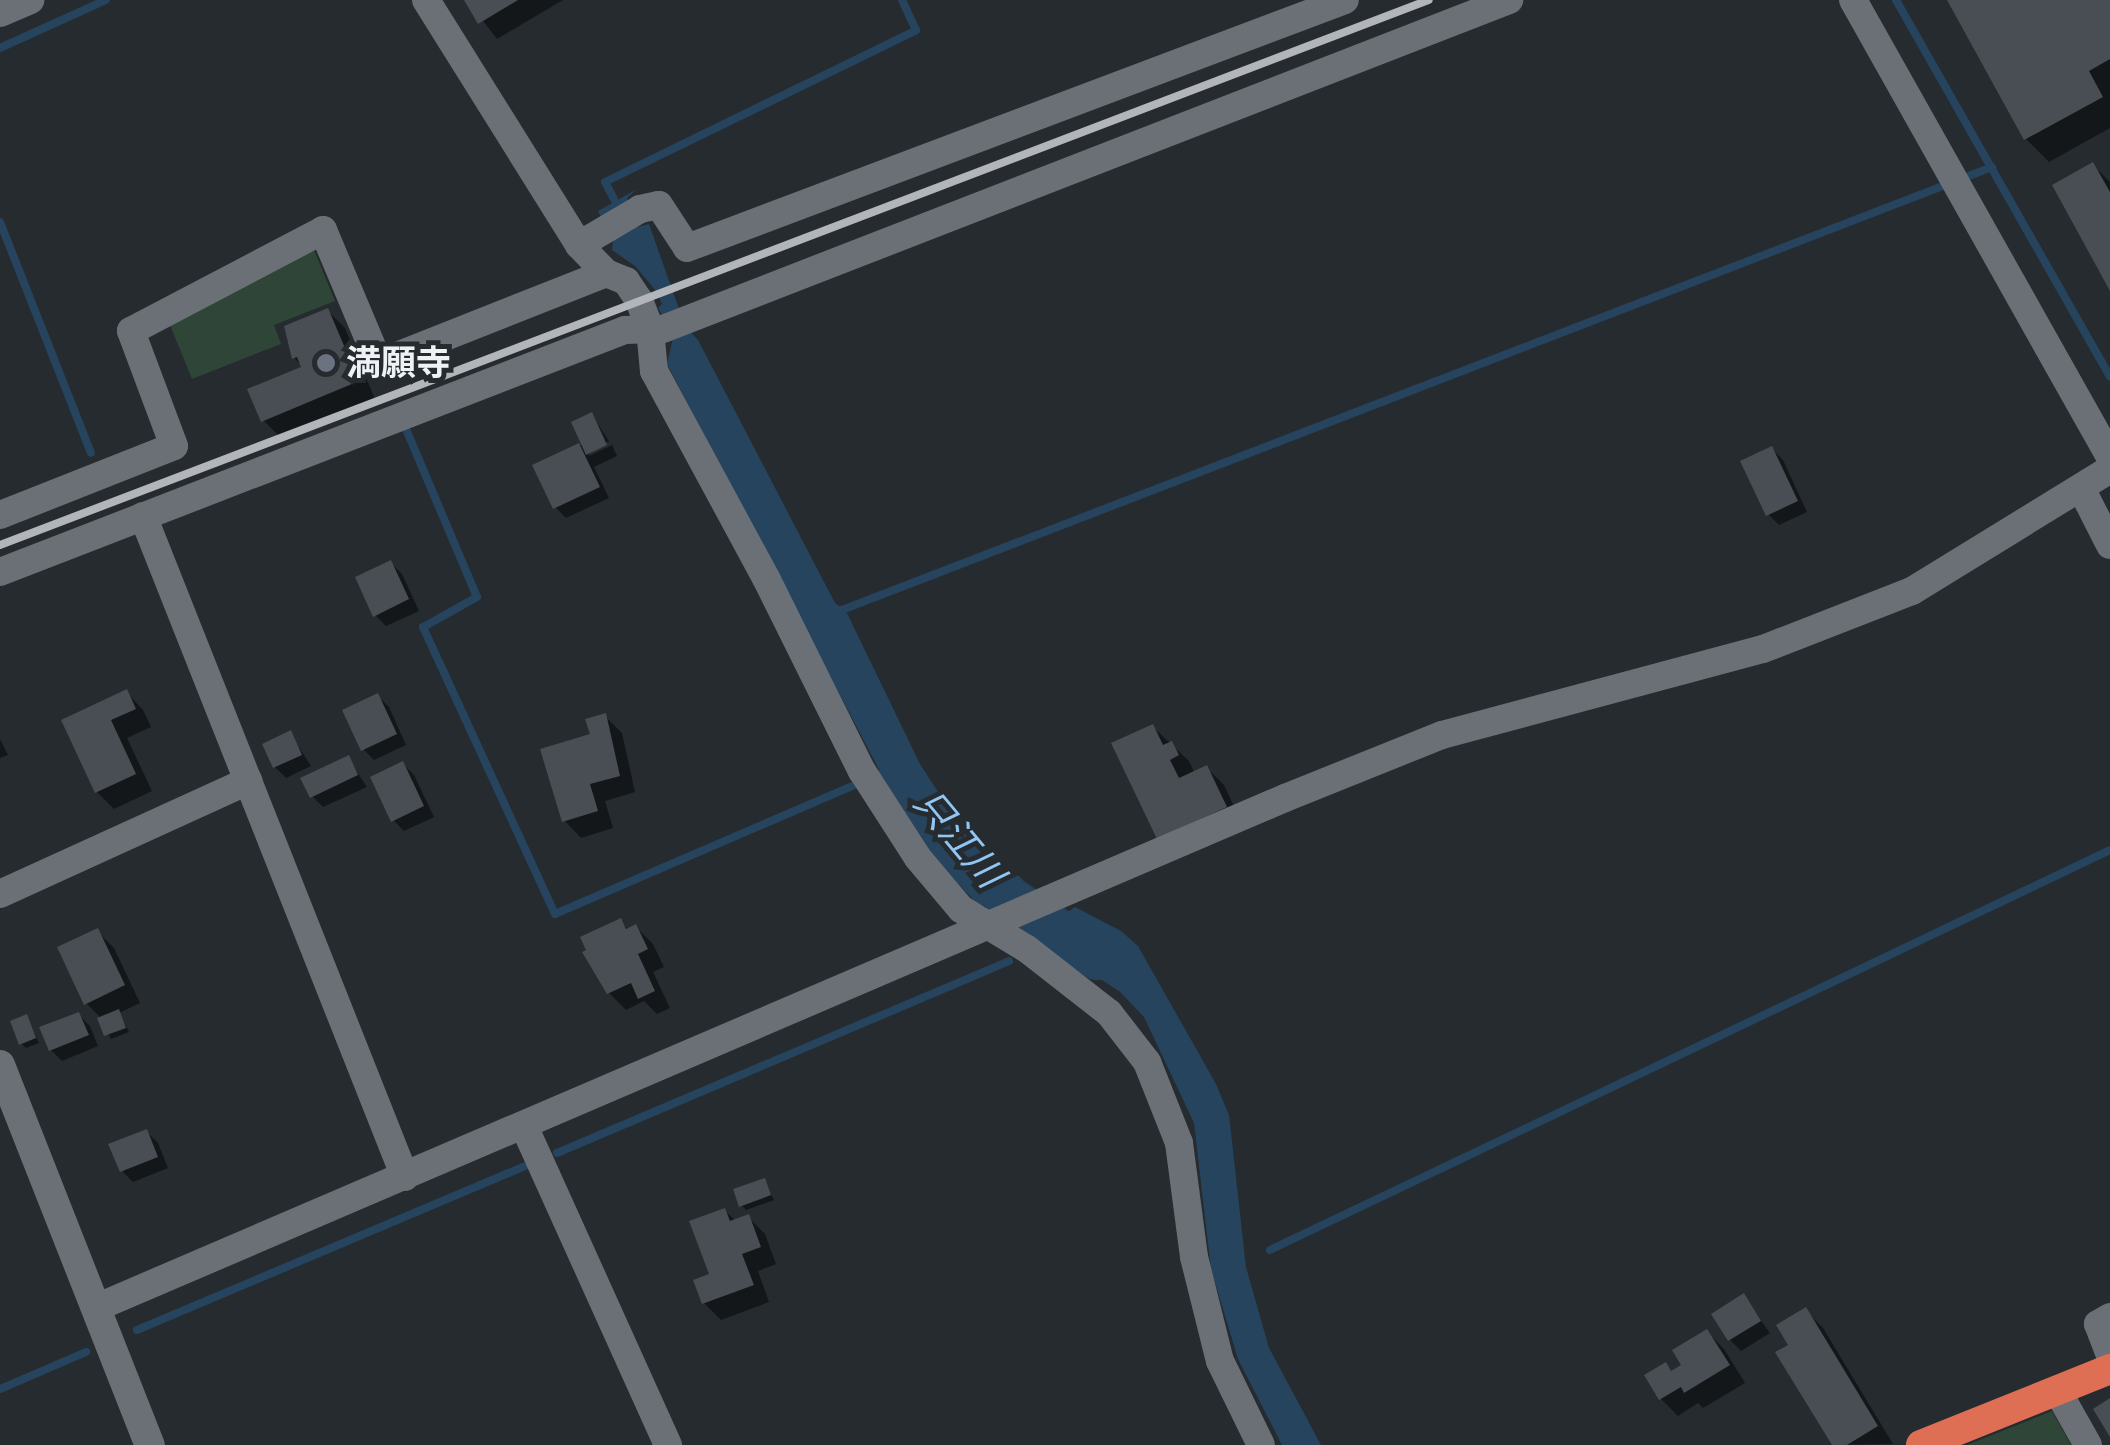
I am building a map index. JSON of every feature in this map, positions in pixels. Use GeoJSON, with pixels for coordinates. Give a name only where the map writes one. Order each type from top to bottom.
{"type":"FeatureCollection","features":[{"type":"Feature","properties":{"kind":"highway"},"geometry":{"type":"LineString","coordinates":[[1921,1445],[2110,1369]]}},
{"type":"Feature","properties":{"kind":"street"},"geometry":{"type":"LineString","coordinates":[[0,13],[30,0]]}},
{"type":"Feature","properties":{"kind":"street"},"geometry":{"type":"LineString","coordinates":[[426,0],[590,238],[606,273]]}},
{"type":"Feature","properties":{"kind":"street"},"geometry":{"type":"LineString","coordinates":[[590,238],[640,209],[659,206],[688,248],[1345,0]]}},
{"type":"Feature","properties":{"kind":"street"},"geometry":{"type":"LineString","coordinates":[[0,572],[625,330],[667,326],[1509,0]]}},
{"type":"Feature","properties":{"kind":"street"},"geometry":{"type":"LineString","coordinates":[[1853,0],[2110,457]]}},
{"type":"Feature","properties":{"kind":"street"},"geometry":{"type":"LineString","coordinates":[[0,515],[174,446],[130,330],[323,230],[380,363],[606,273],[626,281],[667,326]]}},
{"type":"Feature","properties":{"kind":"street"},"geometry":{"type":"LineString","coordinates":[[667,326],[654,371],[766,578],[868,780],[928,871],[961,909],[1002,923],[1026,949],[1110,1013],[1148,1062],[1179,1143],[1194,1257],[1220,1361],[1262,1445]]}},
{"type":"Feature","properties":{"kind":"street"},"geometry":{"type":"LineString","coordinates":[[98,1308],[1442,735],[1763,650],[1912,591],[2110,469]]}},
{"type":"Feature","properties":{"kind":"street"},"geometry":{"type":"LineString","coordinates":[[2081,488],[2110,545]]}},
{"type":"Feature","properties":{"kind":"street"},"geometry":{"type":"LineString","coordinates":[[143,516],[405,1177]]}},
{"type":"Feature","properties":{"kind":"street"},"geometry":{"type":"LineString","coordinates":[[0,894],[248,781]]}},
{"type":"Feature","properties":{"kind":"street"},"geometry":{"type":"LineString","coordinates":[[0,1065],[150,1445]]}},
{"type":"Feature","properties":{"kind":"street"},"geometry":{"type":"LineString","coordinates":[[524,1126],[668,1445]]}},
{"type":"Feature","properties":{"kind":"street"},"geometry":{"type":"LineString","coordinates":[[2110,1317],[2098,1324],[2110,1355]]}},
{"type":"Feature","properties":{"kind":"street"},"geometry":{"type":"LineString","coordinates":[[2058,1390],[2088,1445]]}},
{"type":"Feature","properties":{"kind":"green space"},"geometry":{"type":"Polygon","coordinates":[[[314,250],[335,301],[274,325],[281,344],[192,379],[170,325],[314,250]]]}},
{"type":"Feature","properties":{"kind":"green space"},"geometry":{"type":"Polygon","coordinates":[[[2052,1411],[2071,1445],[1967,1445],[2052,1411]]]}},
{"type":"Feature","properties":{"kind":"water"},"geometry":{"type":"Polygon","coordinates":[[[637,189],[627,198],[638,227],[649,224],[685,326],[698,340],[835,603],[846,611],[920,764],[967,837],[1013,885],[1005,908],[978,905],[937,861],[886,783],[667,364],[674,334],[658,308],[662,304],[635,266],[612,250],[613,241],[598,211],[637,189]]]}},
{"type":"Feature","properties":{"kind":"water"},"geometry":{"type":"Polygon","coordinates":[[[1075,907],[1121,931],[1138,946],[1216,1084],[1229,1115],[1246,1267],[1269,1348],[1321,1445],[1282,1445],[1238,1359],[1211,1269],[1194,1123],[1144,1017],[1119,991],[1044,943],[1048,926],[1075,907]]]}},
{"type":"Feature","properties":{"kind":"building"},"geometry":{"type":"Polygon","coordinates":[[[464,0],[518,0],[478,24],[464,0]]]}},
{"type":"Feature","properties":{"kind":"building"},"geometry":{"type":"Polygon","coordinates":[[[1947,0],[2110,0],[2110,59],[2089,71],[2103,97],[2024,140],[1947,0]]]}},
{"type":"Feature","properties":{"kind":"building"},"geometry":{"type":"Polygon","coordinates":[[[2093,162],[2110,192],[2110,291],[2052,185],[2093,162]]]}},
{"type":"Feature","properties":{"kind":"building","name":"満願寺"},"geometry":{"type":"Polygon","coordinates":[[[328,308],[359,381],[261,422],[247,389],[301,367],[297,357],[292,359],[284,326],[328,308]]]}},
{"type":"Feature","properties":{"kind":"building"},"geometry":{"type":"Polygon","coordinates":[[[592,412],[607,445],[586,455],[571,422],[592,412]]]}},
{"type":"Feature","properties":{"kind":"building"},"geometry":{"type":"Polygon","coordinates":[[[579,443],[600,487],[553,509],[532,465],[579,443]]]}},
{"type":"Feature","properties":{"kind":"building"},"geometry":{"type":"Polygon","coordinates":[[[1772,446],[1798,501],[1766,516],[1740,461],[1772,446]]]}},
{"type":"Feature","properties":{"kind":"building"},"geometry":{"type":"Polygon","coordinates":[[[391,560],[409,599],[373,617],[355,577],[391,560]]]}},
{"type":"Feature","properties":{"kind":"building"},"geometry":{"type":"Polygon","coordinates":[[[127,689],[136,709],[111,720],[136,774],[95,793],[61,720],[127,689]]]}},
{"type":"Feature","properties":{"kind":"building"},"geometry":{"type":"Polygon","coordinates":[[[378,693],[397,734],[361,751],[342,710],[378,693]]]}},
{"type":"Feature","properties":{"kind":"building"},"geometry":{"type":"Polygon","coordinates":[[[606,713],[620,776],[590,784],[598,811],[562,822],[540,749],[590,734],[585,719],[606,713]]]}},
{"type":"Feature","properties":{"kind":"building"},"geometry":{"type":"Polygon","coordinates":[[[1153,724],[1163,745],[1172,741],[1179,755],[1170,760],[1179,778],[1207,765],[1227,807],[1157,839],[1111,743],[1153,724]]]}},
{"type":"Feature","properties":{"kind":"building"},"geometry":{"type":"Polygon","coordinates":[[[291,730],[302,755],[273,768],[262,744],[291,730]]]}},
{"type":"Feature","properties":{"kind":"building"},"geometry":{"type":"Polygon","coordinates":[[[349,755],[358,775],[310,798],[300,778],[349,755]]]}},
{"type":"Feature","properties":{"kind":"building"},"geometry":{"type":"Polygon","coordinates":[[[403,761],[424,806],[391,822],[370,777],[403,761]]]}},
{"type":"Feature","properties":{"kind":"building"},"geometry":{"type":"Polygon","coordinates":[[[621,918],[626,929],[636,924],[648,949],[638,954],[655,991],[638,999],[631,983],[607,994],[582,952],[586,950],[580,937],[621,918]]]}},
{"type":"Feature","properties":{"kind":"building"},"geometry":{"type":"Polygon","coordinates":[[[98,928],[125,985],[84,1005],[57,947],[98,928]]]}},
{"type":"Feature","properties":{"kind":"building"},"geometry":{"type":"Polygon","coordinates":[[[119,1009],[126,1028],[104,1036],[97,1018],[119,1009]]]}},
{"type":"Feature","properties":{"kind":"building"},"geometry":{"type":"Polygon","coordinates":[[[79,1012],[89,1035],[49,1051],[39,1027],[79,1012]]]}},
{"type":"Feature","properties":{"kind":"building"},"geometry":{"type":"Polygon","coordinates":[[[27,1014],[36,1038],[19,1045],[10,1021],[27,1014]]]}},
{"type":"Feature","properties":{"kind":"building"},"geometry":{"type":"Polygon","coordinates":[[[147,1129],[158,1157],[120,1172],[108,1144],[147,1129]]]}},
{"type":"Feature","properties":{"kind":"building"},"geometry":{"type":"Polygon","coordinates":[[[765,1178],[771,1195],[739,1207],[733,1189],[765,1178]]]}},
{"type":"Feature","properties":{"kind":"building"},"geometry":{"type":"Polygon","coordinates":[[[725,1208],[730,1221],[749,1214],[761,1247],[742,1254],[754,1285],[702,1304],[693,1280],[709,1274],[689,1221],[725,1208]]]}},
{"type":"Feature","properties":{"kind":"building"},"geometry":{"type":"Polygon","coordinates":[[[1744,1293],[1761,1321],[1728,1341],[1711,1314],[1744,1293]]]}},
{"type":"Feature","properties":{"kind":"building"},"geometry":{"type":"Polygon","coordinates":[[[1806,1307],[1878,1426],[1847,1445],[1832,1445],[1775,1352],[1788,1345],[1776,1325],[1806,1307]]]}},
{"type":"Feature","properties":{"kind":"building"},"geometry":{"type":"Polygon","coordinates":[[[1707,1329],[1730,1365],[1684,1393],[1681,1387],[1659,1400],[1644,1375],[1666,1362],[1671,1371],[1681,1365],[1672,1350],[1707,1329]]]}},
{"type":"Feature","properties":{"kind":"building"},"geometry":{"type":"Polygon","coordinates":[[[2110,1398],[2110,1437],[2093,1409],[2110,1398]]]}},
{"type":"Feature","properties":{"kind":"waterway"},"geometry":{"type":"LineString","coordinates":[[0,48],[106,0]]}},
{"type":"Feature","properties":{"kind":"waterway"},"geometry":{"type":"LineString","coordinates":[[614,199],[605,182],[916,30],[902,0]]}},
{"type":"Feature","properties":{"kind":"waterway"},"geometry":{"type":"LineString","coordinates":[[1896,0],[2110,376]]}},
{"type":"Feature","properties":{"kind":"waterway"},"geometry":{"type":"LineString","coordinates":[[834,613],[1992,167]]}},
{"type":"Feature","properties":{"kind":"waterway"},"geometry":{"type":"LineString","coordinates":[[0,222],[91,453]]}},
{"type":"Feature","properties":{"kind":"waterway"},"geometry":{"type":"LineString","coordinates":[[406,429],[477,597],[423,627],[555,914],[890,770]]}},
{"type":"Feature","properties":{"kind":"waterway"},"geometry":{"type":"LineString","coordinates":[[1270,1250],[2110,850]]}},
{"type":"Feature","properties":{"kind":"waterway","name":"只江川"},"geometry":{"type":"LineString","coordinates":[[966,856],[1010,899],[1097,957]]}},
{"type":"Feature","properties":{"kind":"waterway"},"geometry":{"type":"LineString","coordinates":[[557,1153],[1009,961]]}},
{"type":"Feature","properties":{"kind":"waterway"},"geometry":{"type":"LineString","coordinates":[[137,1330],[525,1166]]}},
{"type":"Feature","properties":{"kind":"waterway"},"geometry":{"type":"LineString","coordinates":[[0,1389],[86,1352]]}},
{"type":"Feature","properties":{"kind":"railway"},"geometry":{"type":"LineString","coordinates":[[0,545],[1429,0]]}},
{"type":"Feature","properties":{"kind":"place","name":"満願寺"},"geometry":{"type":"Point","coordinates":[326,363]}}]}
